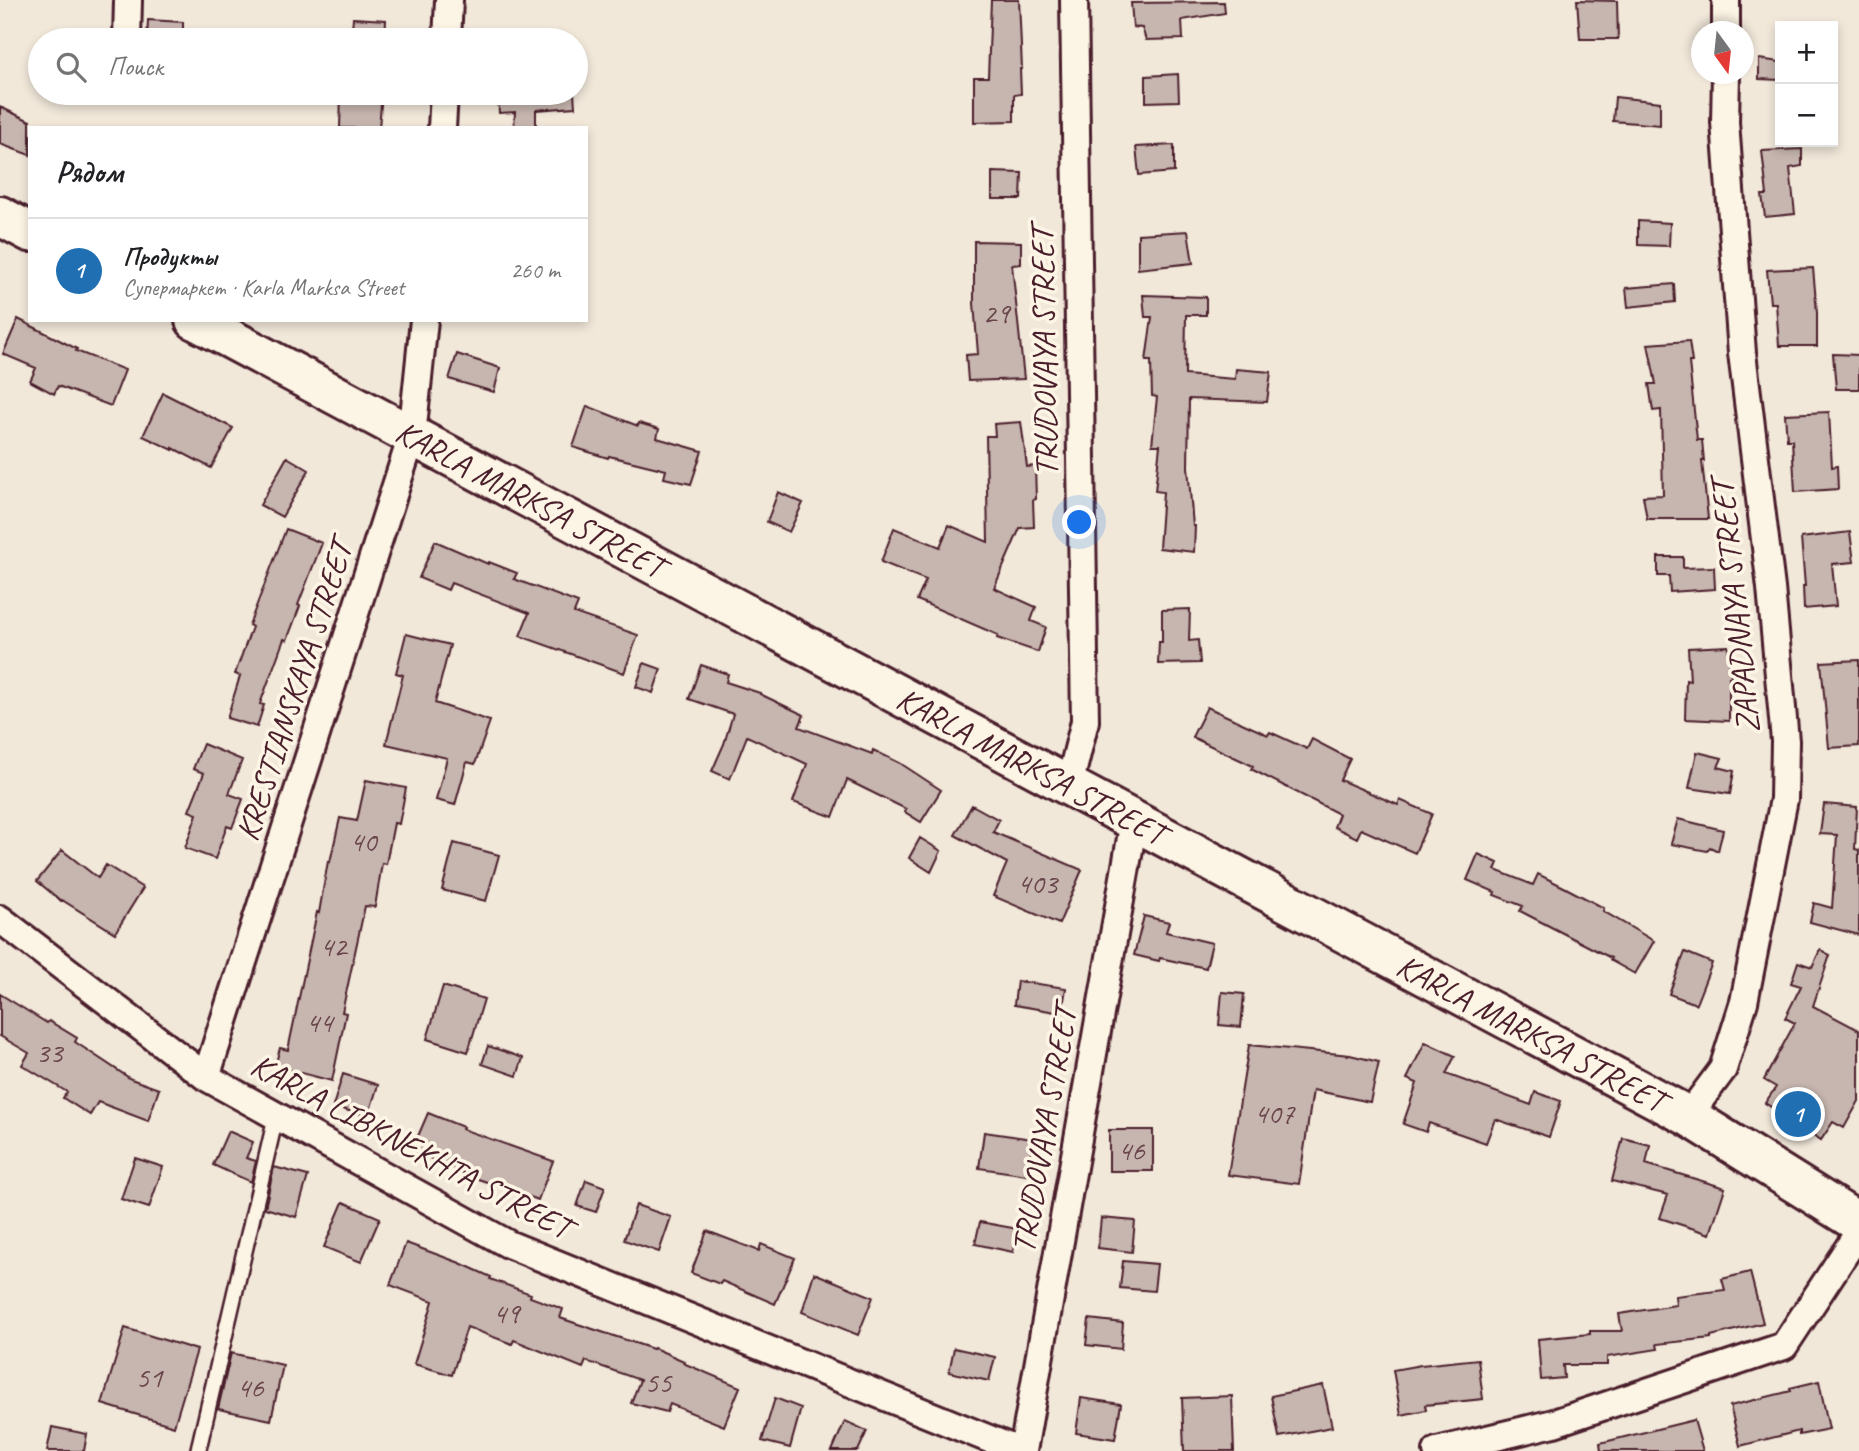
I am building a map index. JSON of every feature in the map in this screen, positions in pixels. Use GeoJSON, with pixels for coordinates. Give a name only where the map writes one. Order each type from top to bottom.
{"type":"FeatureCollection","features":[{"type":"Feature","properties":{"kind":"main road"},"geometry":{"type":"LineString","coordinates":[[0,216],[28,231]]}},
{"type":"Feature","properties":{"kind":"main road","name":"KARLA MARKSA STREET"},"geometry":{"type":"LineString","coordinates":[[199,322],[1688,1116],[1859,1223]]}},
{"type":"Feature","properties":{"kind":"street"},"geometry":{"type":"LineString","coordinates":[[127,28],[128,0]]}},
{"type":"Feature","properties":{"kind":"street"},"geometry":{"type":"LineString","coordinates":[[448,28],[449,0]]}},
{"type":"Feature","properties":{"kind":"street","name":"TRUDOVAYA STREET"},"geometry":{"type":"LineString","coordinates":[[1069,786],[1085,721],[1074,0]]}},
{"type":"Feature","properties":{"kind":"street"},"geometry":{"type":"LineString","coordinates":[[1726,0],[1726,21]]}},
{"type":"Feature","properties":{"kind":"street","name":"ZAPADNAYA STREET"},"geometry":{"type":"LineString","coordinates":[[1688,1116],[1723,1069],[1744,1002],[1784,799],[1785,741],[1771,588],[1742,353],[1725,122],[1726,84]]}},
{"type":"Feature","properties":{"kind":"street"},"geometry":{"type":"LineString","coordinates":[[442,126],[443,105]]}},
{"type":"Feature","properties":{"kind":"street","name":"KRESTIANSKAYA STREET"},"geometry":{"type":"LineString","coordinates":[[206,1077],[412,436],[424,322]]}},
{"type":"Feature","properties":{"kind":"street","name":"TRUDOVAYA STREET"},"geometry":{"type":"LineString","coordinates":[[1021,1451],[1134,821]]}},
{"type":"Feature","properties":{"kind":"street","name":"KARLA LIBKNEKHTA STREET"},"geometry":{"type":"LineString","coordinates":[[0,919],[206,1077],[508,1244],[1021,1451]]}},
{"type":"Feature","properties":{"kind":"street"},"geometry":{"type":"LineString","coordinates":[[1437,1451],[1554,1423],[1784,1346],[1859,1232]]}},
{"type":"Feature","properties":{"kind":"lane"},"geometry":{"type":"LineString","coordinates":[[198,1451],[276,1116]]}},
{"type":"Feature","properties":{"kind":"building"},"geometry":{"type":"Polygon","coordinates":[[[991,0],[1019,0],[1021,94],[1014,95],[1014,121],[974,122],[974,77],[988,77],[991,0]]]}},
{"type":"Feature","properties":{"kind":"building"},"geometry":{"type":"Polygon","coordinates":[[[1577,0],[1617,1],[1618,39],[1580,39],[1577,0]]]}},
{"type":"Feature","properties":{"kind":"building"},"geometry":{"type":"Polygon","coordinates":[[[1224,2],[1225,13],[1182,20],[1183,39],[1146,40],[1142,28],[1133,27],[1131,3],[1224,2]]]}},
{"type":"Feature","properties":{"kind":"building"},"geometry":{"type":"Polygon","coordinates":[[[353,18],[386,20],[386,28],[352,28],[353,18]]]}},
{"type":"Feature","properties":{"kind":"building"},"geometry":{"type":"Polygon","coordinates":[[[148,20],[183,22],[183,28],[148,28],[148,20]]]}},
{"type":"Feature","properties":{"kind":"building"},"geometry":{"type":"Polygon","coordinates":[[[1759,59],[1775,61],[1775,80],[1759,79],[1759,59]]]}},
{"type":"Feature","properties":{"kind":"building"},"geometry":{"type":"Polygon","coordinates":[[[1178,74],[1179,101],[1146,102],[1146,76],[1178,74]]]}},
{"type":"Feature","properties":{"kind":"building"},"geometry":{"type":"Polygon","coordinates":[[[1615,97],[1660,102],[1660,125],[1613,121],[1615,97]]]}},
{"type":"Feature","properties":{"kind":"building"},"geometry":{"type":"Polygon","coordinates":[[[341,105],[381,105],[379,126],[340,126],[341,105]]]}},
{"type":"Feature","properties":{"kind":"building"},"geometry":{"type":"Polygon","coordinates":[[[499,105],[575,105],[536,110],[536,126],[514,126],[515,112],[499,113],[499,105]]]}},
{"type":"Feature","properties":{"kind":"building"},"geometry":{"type":"Polygon","coordinates":[[[0,107],[30,121],[28,154],[0,144],[0,107]]]}},
{"type":"Feature","properties":{"kind":"building"},"geometry":{"type":"Polygon","coordinates":[[[1174,145],[1174,172],[1139,175],[1136,147],[1174,145]]]}},
{"type":"Feature","properties":{"kind":"building"},"geometry":{"type":"Polygon","coordinates":[[[1802,149],[1802,166],[1790,168],[1795,214],[1765,217],[1762,195],[1767,195],[1762,151],[1802,149]]]}},
{"type":"Feature","properties":{"kind":"building"},"geometry":{"type":"Polygon","coordinates":[[[992,172],[1022,173],[1021,199],[992,199],[992,172]]]}},
{"type":"Feature","properties":{"kind":"building"},"geometry":{"type":"Polygon","coordinates":[[[1638,221],[1670,223],[1669,246],[1638,245],[1638,221]]]}},
{"type":"Feature","properties":{"kind":"building"},"geometry":{"type":"Polygon","coordinates":[[[1188,231],[1193,263],[1138,269],[1138,234],[1188,231]]]}},
{"type":"Feature","properties":{"kind":"building"},"geometry":{"type":"Polygon","coordinates":[[[974,241],[1021,242],[1021,264],[1012,265],[1024,379],[968,381],[966,355],[978,354],[974,303],[974,241]]]}},
{"type":"Feature","properties":{"kind":"building"},"geometry":{"type":"Polygon","coordinates":[[[1813,268],[1817,346],[1779,346],[1776,303],[1770,303],[1767,270],[1813,268]]]}},
{"type":"Feature","properties":{"kind":"building"},"geometry":{"type":"Polygon","coordinates":[[[1674,284],[1675,302],[1628,307],[1626,288],[1674,284]]]}},
{"type":"Feature","properties":{"kind":"building"},"geometry":{"type":"Polygon","coordinates":[[[1143,295],[1206,297],[1206,315],[1186,315],[1185,375],[1235,379],[1236,369],[1271,372],[1267,402],[1189,399],[1188,467],[1195,526],[1194,552],[1159,548],[1163,492],[1155,491],[1160,445],[1152,445],[1157,397],[1152,396],[1151,361],[1146,361],[1152,317],[1145,317],[1143,295]]]}},
{"type":"Feature","properties":{"kind":"building"},"geometry":{"type":"Polygon","coordinates":[[[18,319],[77,349],[76,351],[125,370],[111,406],[58,386],[54,394],[30,381],[36,368],[3,354],[18,319]]]}},
{"type":"Feature","properties":{"kind":"building"},"geometry":{"type":"Polygon","coordinates":[[[1689,341],[1697,440],[1702,440],[1708,519],[1647,519],[1643,496],[1663,495],[1661,410],[1653,411],[1649,384],[1656,384],[1648,344],[1689,341]]]}},
{"type":"Feature","properties":{"kind":"building"},"geometry":{"type":"Polygon","coordinates":[[[457,354],[500,368],[494,392],[449,379],[457,354]]]}},
{"type":"Feature","properties":{"kind":"building"},"geometry":{"type":"Polygon","coordinates":[[[1833,354],[1859,355],[1859,389],[1836,389],[1833,354]]]}},
{"type":"Feature","properties":{"kind":"building"},"geometry":{"type":"Polygon","coordinates":[[[163,393],[233,428],[211,468],[143,436],[163,393]]]}},
{"type":"Feature","properties":{"kind":"building"},"geometry":{"type":"Polygon","coordinates":[[[587,406],[638,426],[639,423],[659,429],[657,438],[702,451],[691,484],[664,478],[666,470],[609,456],[608,458],[573,447],[587,406]]]}},
{"type":"Feature","properties":{"kind":"building"},"geometry":{"type":"Polygon","coordinates":[[[1829,412],[1832,467],[1837,466],[1838,489],[1795,492],[1792,440],[1787,440],[1785,414],[1829,412]]]}},
{"type":"Feature","properties":{"kind":"building"},"geometry":{"type":"Polygon","coordinates":[[[1021,422],[1027,467],[1035,466],[1034,527],[1020,528],[994,588],[1036,607],[1031,621],[1046,627],[1038,652],[997,638],[998,635],[917,600],[926,580],[881,562],[894,528],[940,547],[949,525],[988,542],[986,436],[995,436],[994,424],[1021,422]]]}},
{"type":"Feature","properties":{"kind":"building"},"geometry":{"type":"Polygon","coordinates":[[[287,457],[309,470],[282,517],[260,505],[287,457]]]}},
{"type":"Feature","properties":{"kind":"building"},"geometry":{"type":"Polygon","coordinates":[[[778,492],[803,503],[789,532],[767,522],[778,492]]]}},
{"type":"Feature","properties":{"kind":"building"},"geometry":{"type":"Polygon","coordinates":[[[286,529],[322,543],[287,640],[284,639],[260,704],[264,705],[257,727],[227,718],[240,676],[235,674],[252,627],[249,625],[286,529]]]}},
{"type":"Feature","properties":{"kind":"building"},"geometry":{"type":"Polygon","coordinates":[[[1850,532],[1854,562],[1832,564],[1836,606],[1804,609],[1801,538],[1850,532]]]}},
{"type":"Feature","properties":{"kind":"building"},"geometry":{"type":"Polygon","coordinates":[[[435,541],[488,564],[489,562],[517,573],[514,579],[578,603],[574,613],[638,635],[624,673],[520,636],[529,613],[451,583],[448,590],[419,578],[435,541]]]}},
{"type":"Feature","properties":{"kind":"building"},"geometry":{"type":"Polygon","coordinates":[[[1658,557],[1683,557],[1683,568],[1714,567],[1715,589],[1670,592],[1669,576],[1658,576],[1658,557]]]}},
{"type":"Feature","properties":{"kind":"building"},"geometry":{"type":"Polygon","coordinates":[[[1190,609],[1189,641],[1198,640],[1200,663],[1158,664],[1159,642],[1162,642],[1162,610],[1190,609]]]}},
{"type":"Feature","properties":{"kind":"building"},"geometry":{"type":"Polygon","coordinates":[[[406,634],[450,645],[435,703],[490,721],[475,764],[467,762],[455,805],[436,800],[447,758],[386,744],[403,675],[396,673],[406,634]]]}},
{"type":"Feature","properties":{"kind":"building"},"geometry":{"type":"Polygon","coordinates":[[[1728,646],[1731,677],[1729,721],[1685,719],[1686,680],[1690,681],[1688,648],[1728,646]]]}},
{"type":"Feature","properties":{"kind":"building"},"geometry":{"type":"Polygon","coordinates":[[[1859,660],[1859,746],[1829,748],[1821,662],[1859,660]]]}},
{"type":"Feature","properties":{"kind":"building"},"geometry":{"type":"Polygon","coordinates":[[[644,663],[661,669],[653,693],[636,687],[644,663]]]}},
{"type":"Feature","properties":{"kind":"building"},"geometry":{"type":"Polygon","coordinates":[[[701,665],[728,674],[726,682],[760,693],[804,715],[799,727],[872,754],[873,750],[900,763],[941,790],[921,822],[905,812],[906,809],[847,780],[833,817],[793,802],[807,764],[747,736],[730,779],[712,771],[733,714],[689,699],[701,665]]]}},
{"type":"Feature","properties":{"kind":"building"},"geometry":{"type":"Polygon","coordinates":[[[1207,707],[1268,735],[1270,732],[1307,749],[1312,739],[1350,759],[1340,780],[1398,805],[1400,800],[1432,814],[1415,853],[1361,829],[1357,838],[1334,827],[1339,814],[1251,769],[1253,766],[1192,737],[1207,707]]]}},
{"type":"Feature","properties":{"kind":"building"},"geometry":{"type":"Polygon","coordinates":[[[203,744],[242,760],[229,794],[243,799],[232,828],[227,826],[215,859],[185,848],[197,814],[189,811],[204,773],[193,769],[203,744]]]}},
{"type":"Feature","properties":{"kind":"building"},"geometry":{"type":"Polygon","coordinates":[[[1697,752],[1722,758],[1718,767],[1734,771],[1730,794],[1689,788],[1697,752]]]}},
{"type":"Feature","properties":{"kind":"building"},"geometry":{"type":"Polygon","coordinates":[[[366,780],[406,788],[399,824],[394,823],[386,864],[382,863],[375,907],[365,906],[342,1012],[346,1013],[332,1081],[275,1066],[280,1048],[288,1050],[328,861],[330,862],[340,818],[357,821],[366,780]]]}},
{"type":"Feature","properties":{"kind":"building"},"geometry":{"type":"Polygon","coordinates":[[[1824,804],[1857,807],[1855,849],[1859,850],[1859,935],[1810,922],[1814,903],[1832,908],[1837,835],[1820,834],[1824,804]]]}},
{"type":"Feature","properties":{"kind":"building"},"geometry":{"type":"Polygon","coordinates":[[[972,805],[999,820],[993,832],[1082,870],[1059,924],[993,896],[1007,863],[955,835],[972,805]]]}},
{"type":"Feature","properties":{"kind":"building"},"geometry":{"type":"Polygon","coordinates":[[[1678,819],[1723,830],[1718,851],[1710,847],[1707,851],[1671,844],[1678,819]]]}},
{"type":"Feature","properties":{"kind":"building"},"geometry":{"type":"Polygon","coordinates":[[[920,838],[941,851],[931,872],[909,858],[920,838]]]}},
{"type":"Feature","properties":{"kind":"building"},"geometry":{"type":"Polygon","coordinates":[[[454,843],[499,855],[486,901],[442,890],[454,843]]]}},
{"type":"Feature","properties":{"kind":"building"},"geometry":{"type":"Polygon","coordinates":[[[62,850],[98,878],[106,865],[143,888],[115,933],[61,901],[37,881],[62,850]]]}},
{"type":"Feature","properties":{"kind":"building"},"geometry":{"type":"Polygon","coordinates":[[[1478,854],[1498,863],[1495,870],[1533,885],[1538,874],[1604,908],[1603,911],[1654,941],[1635,974],[1610,960],[1611,958],[1520,911],[1523,906],[1494,895],[1495,892],[1467,880],[1478,854]]]}},
{"type":"Feature","properties":{"kind":"building"},"geometry":{"type":"Polygon","coordinates":[[[1144,916],[1169,922],[1166,932],[1212,943],[1206,968],[1134,955],[1144,916]]]}},
{"type":"Feature","properties":{"kind":"building"},"geometry":{"type":"Polygon","coordinates":[[[1820,950],[1830,955],[1813,1006],[1859,1030],[1859,1101],[1844,1128],[1833,1122],[1821,1140],[1765,1103],[1776,1087],[1764,1080],[1795,1023],[1785,1018],[1801,986],[1791,983],[1798,962],[1812,967],[1820,950]]]}},
{"type":"Feature","properties":{"kind":"building"},"geometry":{"type":"Polygon","coordinates":[[[1685,952],[1712,963],[1696,1004],[1669,994],[1685,952]]]}},
{"type":"Feature","properties":{"kind":"building"},"geometry":{"type":"Polygon","coordinates":[[[1017,981],[1066,988],[1062,1013],[1014,1005],[1017,981]]]}},
{"type":"Feature","properties":{"kind":"building"},"geometry":{"type":"Polygon","coordinates":[[[443,986],[484,999],[468,1052],[427,1039],[443,986]]]}},
{"type":"Feature","properties":{"kind":"building"},"geometry":{"type":"Polygon","coordinates":[[[1222,992],[1244,994],[1241,1027],[1219,1025],[1222,992]]]}},
{"type":"Feature","properties":{"kind":"building"},"geometry":{"type":"Polygon","coordinates":[[[0,994],[77,1038],[75,1042],[131,1079],[159,1089],[148,1121],[98,1102],[90,1115],[63,1098],[67,1092],[22,1065],[29,1053],[0,1036],[0,994]]]}},
{"type":"Feature","properties":{"kind":"building"},"geometry":{"type":"Polygon","coordinates":[[[1425,1042],[1455,1056],[1446,1074],[1531,1105],[1535,1092],[1561,1101],[1549,1137],[1495,1119],[1486,1143],[1429,1123],[1426,1132],[1403,1124],[1417,1083],[1407,1079],[1425,1042]]]}},
{"type":"Feature","properties":{"kind":"building"},"geometry":{"type":"Polygon","coordinates":[[[1249,1045],[1350,1055],[1379,1062],[1370,1102],[1313,1090],[1299,1184],[1228,1175],[1249,1045]]]}},
{"type":"Feature","properties":{"kind":"building"},"geometry":{"type":"Polygon","coordinates":[[[488,1046],[523,1058],[517,1076],[482,1064],[488,1046]]]}},
{"type":"Feature","properties":{"kind":"building"},"geometry":{"type":"Polygon","coordinates":[[[343,1074],[378,1085],[368,1117],[333,1106],[343,1074]]]}},
{"type":"Feature","properties":{"kind":"building"},"geometry":{"type":"Polygon","coordinates":[[[428,1113],[463,1127],[462,1129],[553,1161],[538,1200],[472,1177],[412,1150],[428,1113]]]}},
{"type":"Feature","properties":{"kind":"building"},"geometry":{"type":"Polygon","coordinates":[[[1109,1130],[1153,1130],[1153,1171],[1109,1171],[1109,1130]]]}},
{"type":"Feature","properties":{"kind":"building"},"geometry":{"type":"Polygon","coordinates":[[[228,1131],[253,1142],[246,1158],[256,1161],[251,1182],[213,1165],[228,1131]]]}},
{"type":"Feature","properties":{"kind":"building"},"geometry":{"type":"Polygon","coordinates":[[[984,1132],[1033,1139],[1027,1175],[979,1168],[984,1132]]]}},
{"type":"Feature","properties":{"kind":"building"},"geometry":{"type":"Polygon","coordinates":[[[1623,1138],[1650,1145],[1646,1164],[1725,1188],[1710,1234],[1660,1218],[1668,1195],[1612,1181],[1623,1138]]]}},
{"type":"Feature","properties":{"kind":"building"},"geometry":{"type":"Polygon","coordinates":[[[135,1158],[163,1167],[149,1208],[121,1199],[135,1158]]]}},
{"type":"Feature","properties":{"kind":"building"},"geometry":{"type":"Polygon","coordinates":[[[274,1167],[308,1176],[296,1217],[265,1208],[274,1167]]]}},
{"type":"Feature","properties":{"kind":"building"},"geometry":{"type":"Polygon","coordinates":[[[586,1180],[605,1187],[596,1212],[577,1206],[586,1180]]]}},
{"type":"Feature","properties":{"kind":"building"},"geometry":{"type":"Polygon","coordinates":[[[343,1202],[380,1218],[361,1262],[324,1247],[343,1202]]]}},
{"type":"Feature","properties":{"kind":"building"},"geometry":{"type":"Polygon","coordinates":[[[636,1205],[671,1217],[659,1252],[624,1240],[636,1205]]]}},
{"type":"Feature","properties":{"kind":"building"},"geometry":{"type":"Polygon","coordinates":[[[1101,1218],[1135,1221],[1132,1252],[1098,1248],[1101,1218]]]}},
{"type":"Feature","properties":{"kind":"building"},"geometry":{"type":"Polygon","coordinates":[[[980,1222],[1018,1229],[1013,1252],[975,1244],[980,1222]]]}},
{"type":"Feature","properties":{"kind":"building"},"geometry":{"type":"Polygon","coordinates":[[[707,1231],[759,1251],[761,1244],[795,1258],[775,1304],[722,1281],[720,1284],[691,1273],[707,1231]]]}},
{"type":"Feature","properties":{"kind":"building"},"geometry":{"type":"Polygon","coordinates":[[[406,1243],[460,1263],[491,1277],[490,1279],[531,1294],[530,1297],[563,1309],[560,1318],[654,1348],[740,1387],[724,1426],[670,1404],[667,1412],[631,1403],[640,1380],[586,1361],[583,1368],[514,1340],[512,1344],[467,1327],[452,1375],[414,1364],[433,1301],[390,1285],[406,1243]]]}},
{"type":"Feature","properties":{"kind":"building"},"geometry":{"type":"Polygon","coordinates":[[[1123,1261],[1157,1264],[1154,1291],[1120,1288],[1123,1261]]]}},
{"type":"Feature","properties":{"kind":"building"},"geometry":{"type":"Polygon","coordinates":[[[1750,1272],[1763,1323],[1711,1338],[1657,1344],[1658,1349],[1607,1357],[1607,1365],[1563,1365],[1564,1378],[1541,1380],[1538,1339],[1590,1334],[1590,1331],[1622,1331],[1619,1314],[1676,1305],[1675,1296],[1725,1290],[1722,1279],[1750,1272]]]}},
{"type":"Feature","properties":{"kind":"building"},"geometry":{"type":"Polygon","coordinates":[[[814,1273],[873,1297],[858,1335],[802,1312],[814,1273]]]}},
{"type":"Feature","properties":{"kind":"building"},"geometry":{"type":"Polygon","coordinates":[[[1089,1319],[1123,1323],[1121,1349],[1086,1345],[1089,1319]]]}},
{"type":"Feature","properties":{"kind":"building"},"geometry":{"type":"Polygon","coordinates":[[[125,1328],[197,1350],[174,1426],[102,1404],[125,1328]]]}},
{"type":"Feature","properties":{"kind":"building"},"geometry":{"type":"Polygon","coordinates":[[[954,1348],[995,1357],[989,1381],[949,1372],[954,1348]]]}},
{"type":"Feature","properties":{"kind":"building"},"geometry":{"type":"Polygon","coordinates":[[[231,1353],[283,1365],[271,1420],[218,1409],[231,1353]]]}},
{"type":"Feature","properties":{"kind":"building"},"geometry":{"type":"Polygon","coordinates":[[[1478,1359],[1483,1399],[1425,1405],[1426,1410],[1401,1415],[1393,1370],[1478,1359]]]}},
{"type":"Feature","properties":{"kind":"building"},"geometry":{"type":"Polygon","coordinates":[[[1819,1381],[1829,1429],[1799,1435],[1799,1431],[1740,1446],[1730,1406],[1819,1381]]]}},
{"type":"Feature","properties":{"kind":"building"},"geometry":{"type":"Polygon","coordinates":[[[1323,1385],[1332,1427],[1279,1437],[1271,1396],[1323,1385]]]}},
{"type":"Feature","properties":{"kind":"building"},"geometry":{"type":"Polygon","coordinates":[[[1232,1396],[1234,1451],[1184,1451],[1182,1398],[1232,1396]]]}},
{"type":"Feature","properties":{"kind":"building"},"geometry":{"type":"Polygon","coordinates":[[[775,1398],[801,1408],[790,1448],[762,1441],[775,1398]]]}},
{"type":"Feature","properties":{"kind":"building"},"geometry":{"type":"Polygon","coordinates":[[[1081,1398],[1121,1404],[1115,1439],[1076,1433],[1081,1398]]]}},
{"type":"Feature","properties":{"kind":"building"},"geometry":{"type":"Polygon","coordinates":[[[1694,1420],[1703,1451],[1601,1451],[1600,1443],[1694,1420]]]}},
{"type":"Feature","properties":{"kind":"building"},"geometry":{"type":"Polygon","coordinates":[[[845,1421],[867,1431],[858,1451],[832,1451],[845,1421]]]}},
{"type":"Feature","properties":{"kind":"building"},"geometry":{"type":"Polygon","coordinates":[[[52,1427],[87,1434],[84,1451],[47,1451],[52,1427]]]}},
{"type":"Feature","properties":{"kind":"place","name":"Продукты"},"geometry":{"type":"Point","coordinates":[1798,1114]}}]}
